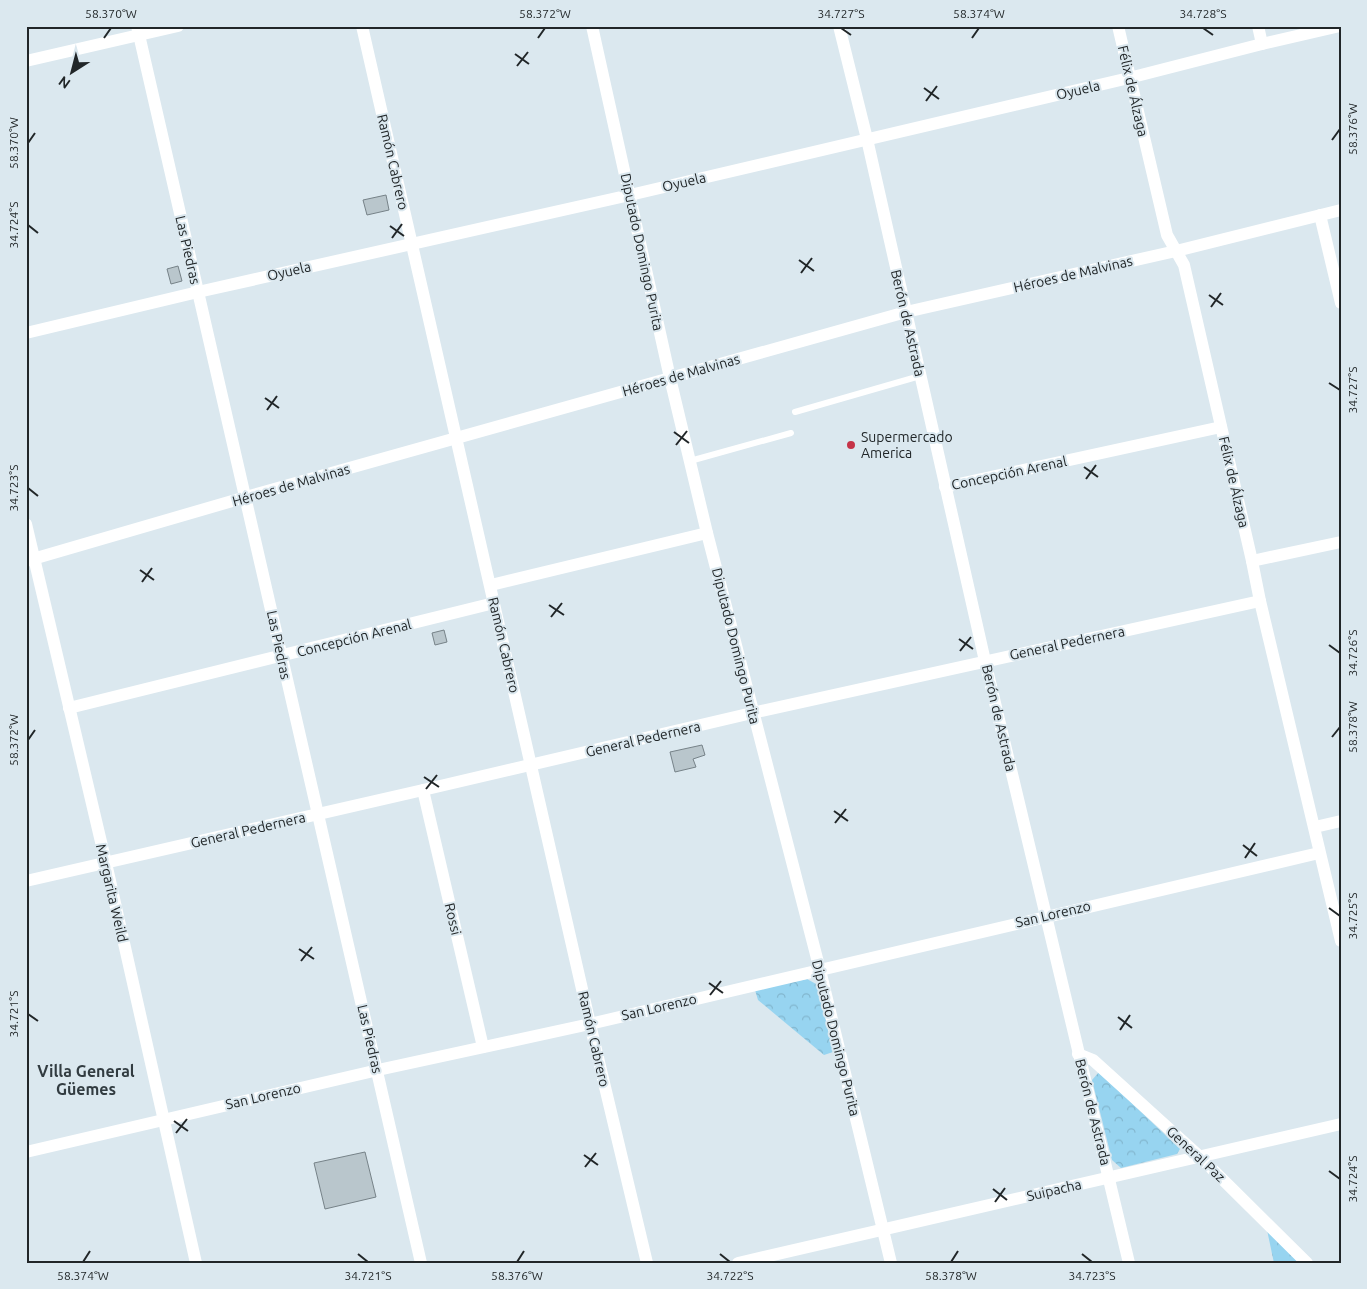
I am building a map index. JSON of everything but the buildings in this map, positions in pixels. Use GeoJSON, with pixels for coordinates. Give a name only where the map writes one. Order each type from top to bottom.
{"type":"FeatureCollection","features":[{"type":"Feature","properties":{"kind":"street"},"geometry":{"type":"LineString","coordinates":[[26,60],[138,31],[178,26]]}},
{"type":"Feature","properties":{"kind":"street","name":"Ramón Cabrero"},"geometry":{"type":"LineString","coordinates":[[362,26],[646,1263]]}},
{"type":"Feature","properties":{"kind":"street","name":"Diputado Domingo Purita"},"geometry":{"type":"LineString","coordinates":[[592,26],[670,378],[707,533],[820,970],[891,1263]]}},
{"type":"Feature","properties":{"kind":"street","name":"Berón de Astrada"},"geometry":{"type":"LineString","coordinates":[[839,26],[985,661],[1129,1263]]}},
{"type":"Feature","properties":{"kind":"street","name":"Félix de Álzaga"},"geometry":{"type":"LineString","coordinates":[[1118,26],[1167,235],[1184,265],[1260,601],[1341,941]]}},
{"type":"Feature","properties":{"kind":"street"},"geometry":{"type":"LineString","coordinates":[[1258,26],[1262,44]]}},
{"type":"Feature","properties":{"kind":"street","name":"Oyuela"},"geometry":{"type":"LineString","coordinates":[[26,333],[198,292],[630,195],[1129,78],[1340,26]]}},
{"type":"Feature","properties":{"kind":"street","name":"Las Piedras"},"geometry":{"type":"LineString","coordinates":[[138,31],[421,1263]]}},
{"type":"Feature","properties":{"kind":"street","name":"Héroes de Malvinas"},"geometry":{"type":"LineString","coordinates":[[30,560],[246,497],[906,312],[1176,251],[1341,210]]}},
{"type":"Feature","properties":{"kind":"street"},"geometry":{"type":"LineString","coordinates":[[1320,215],[1341,303]]}},
{"type":"Feature","properties":{"kind":"street","name":"Concepción Arenal"},"geometry":{"type":"LineString","coordinates":[[945,488],[1221,427]]}},
{"type":"Feature","properties":{"kind":"street","name":"Margarita Weild"},"geometry":{"type":"LineString","coordinates":[[26,524],[30,560],[69,708],[106,863],[196,1263]]}},
{"type":"Feature","properties":{"kind":"street"},"geometry":{"type":"LineString","coordinates":[[490,585],[707,533]]}},
{"type":"Feature","properties":{"kind":"street"},"geometry":{"type":"LineString","coordinates":[[1252,561],[1341,542]]}},
{"type":"Feature","properties":{"kind":"street","name":"General Pedernera"},"geometry":{"type":"LineString","coordinates":[[26,881],[752,713],[1260,601]]}},
{"type":"Feature","properties":{"kind":"street","name":"Concepción Arenal"},"geometry":{"type":"LineString","coordinates":[[69,708],[494,603]]}},
{"type":"Feature","properties":{"kind":"street","name":"Rossi"},"geometry":{"type":"LineString","coordinates":[[423,790],[483,1047]]}},
{"type":"Feature","properties":{"kind":"street"},"geometry":{"type":"LineString","coordinates":[[1315,827],[1341,821]]}},
{"type":"Feature","properties":{"kind":"street","name":"San Lorenzo"},"geometry":{"type":"LineString","coordinates":[[26,1152],[378,1070],[590,1024],[1319,853]]}},
{"type":"Feature","properties":{"kind":"street","name":"General Paz"},"geometry":{"type":"LineString","coordinates":[[1078,1054],[1093,1060],[1199,1156],[1307,1263]]}},
{"type":"Feature","properties":{"kind":"street","name":"Suipacha"},"geometry":{"type":"LineString","coordinates":[[738,1263],[1341,1124]]}},
{"type":"Feature","properties":{"kind":"lane"},"geometry":{"type":"LineString","coordinates":[[795,412],[920,376]]}},
{"type":"Feature","properties":{"kind":"lane"},"geometry":{"type":"LineString","coordinates":[[690,461],[791,433]]}},
{"type":"Feature","properties":{"kind":"green space"},"geometry":{"type":"Polygon","coordinates":[[[807,979],[816,984],[819,990],[833,1052],[824,1055],[758,1000],[755,990],[807,979]]]}},
{"type":"Feature","properties":{"kind":"green space"},"geometry":{"type":"Polygon","coordinates":[[[1099,1072],[1180,1149],[1177,1154],[1121,1168],[1112,1160],[1092,1080],[1099,1072]]]}},
{"type":"Feature","properties":{"kind":"green space"},"geometry":{"type":"Polygon","coordinates":[[[1267,1230],[1299,1263],[1274,1263],[1267,1230]]]}},
{"type":"Feature","properties":{"kind":"place","name":"Supermercado America"},"geometry":{"type":"Point","coordinates":[851,445]}},
{"type":"Feature","properties":{"kind":"district","name":"Villa General Güemes"},"geometry":{"type":"Point","coordinates":[86,1080]}}]}
